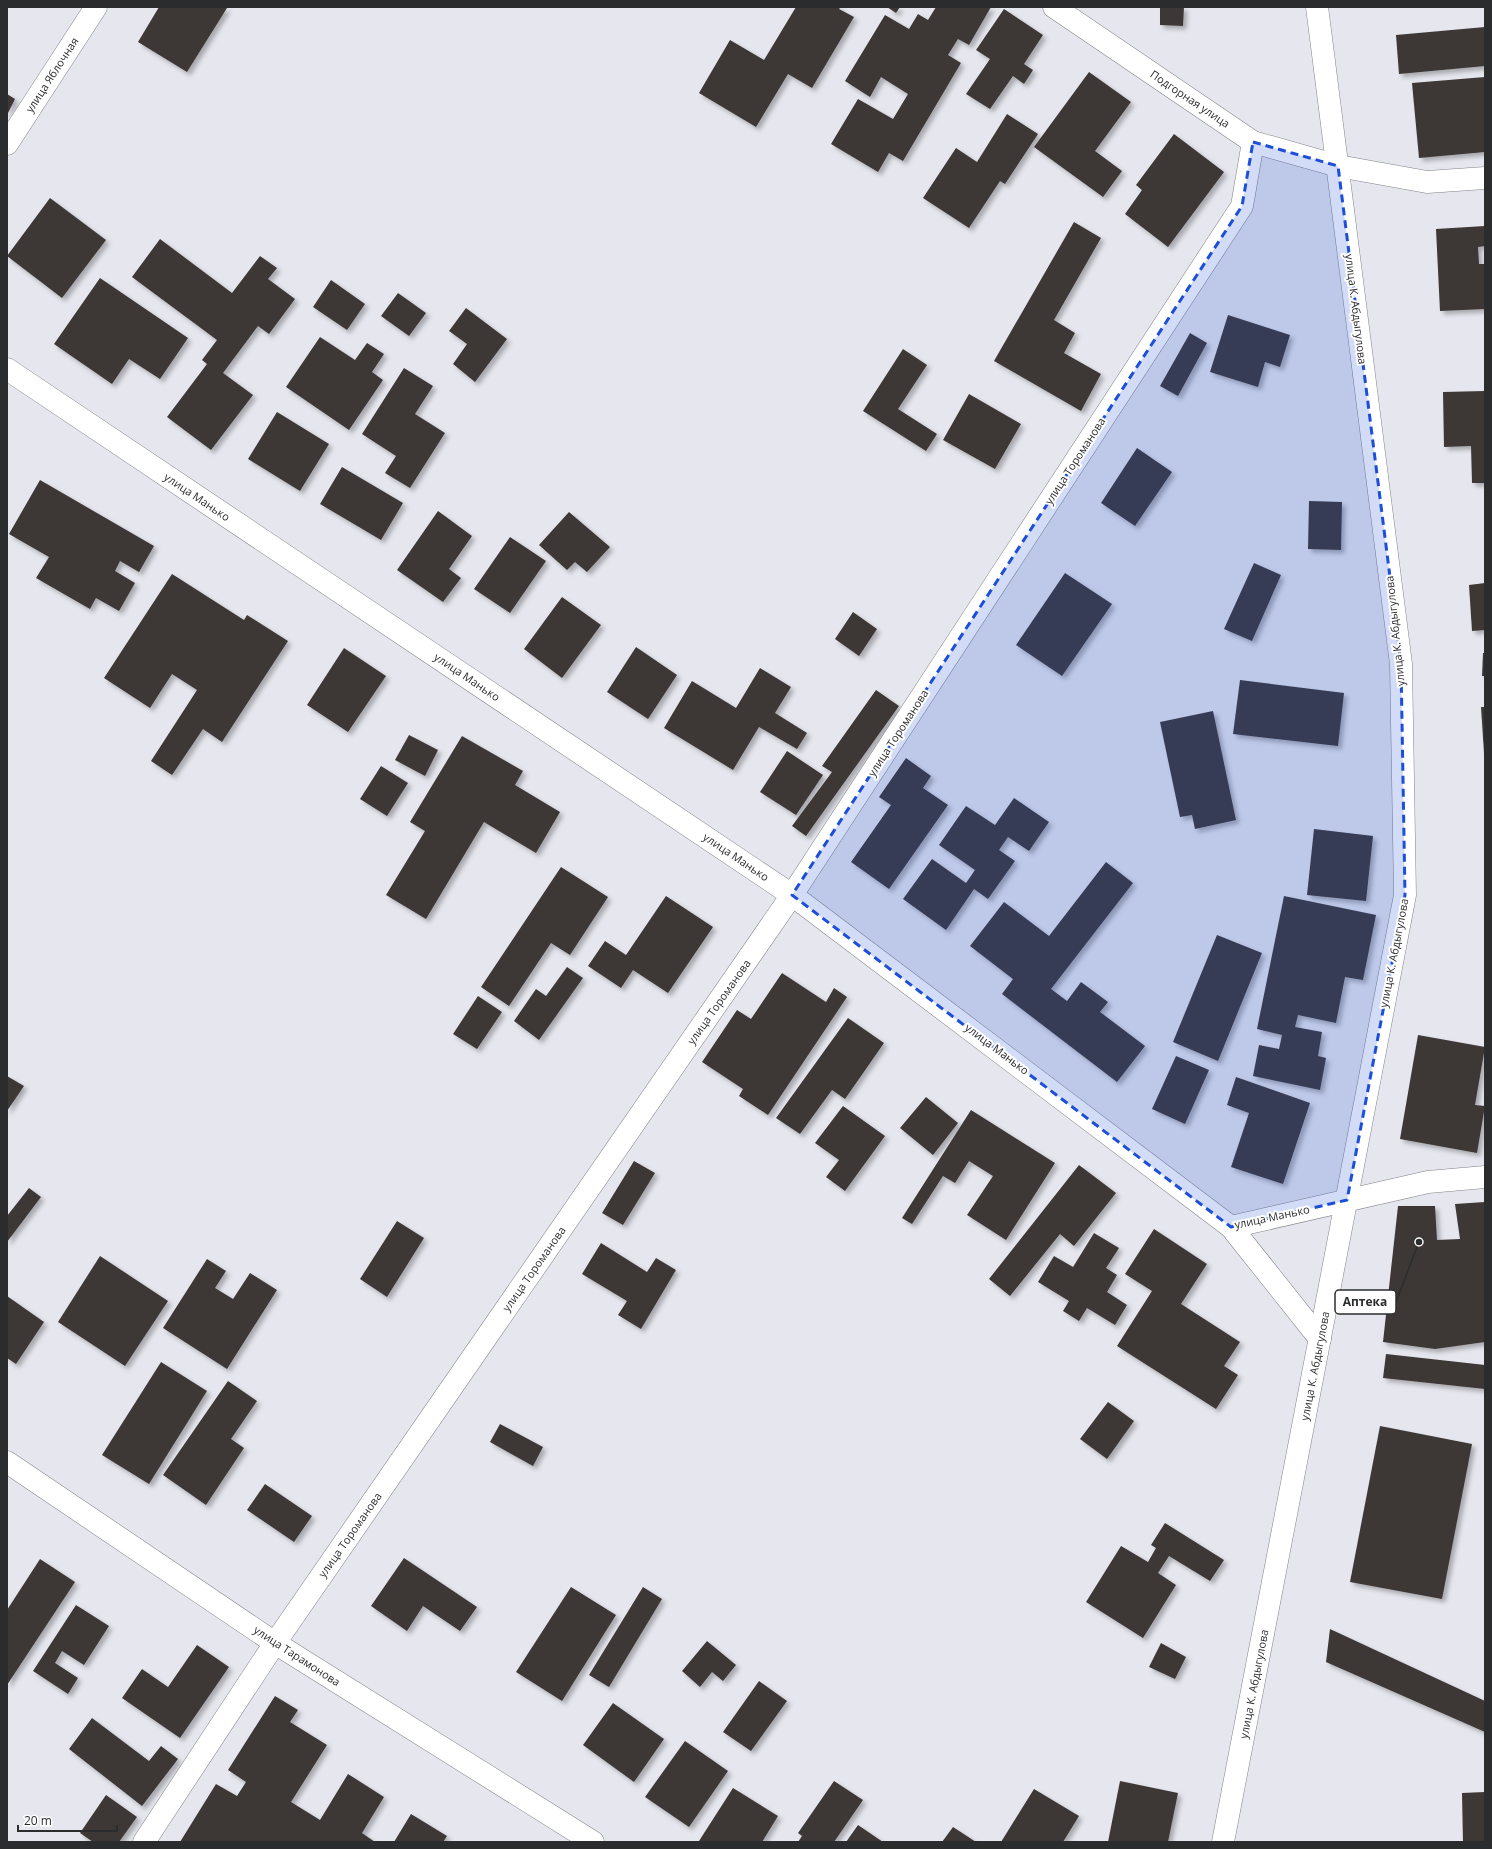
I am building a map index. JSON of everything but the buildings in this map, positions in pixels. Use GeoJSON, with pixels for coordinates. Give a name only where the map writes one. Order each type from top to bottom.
{"type":"FeatureCollection","features":[{"type":"Feature","properties":{"kind":"street","name":"улица Яблочная"},"geometry":{"type":"LineString","coordinates":[[7,144],[96,7]]}},
{"type":"Feature","properties":{"kind":"street","name":"Подгорная улица"},"geometry":{"type":"LineString","coordinates":[[1054,7],[1253,142],[1338,166],[1427,182],[1485,178]]}},
{"type":"Feature","properties":{"kind":"street","name":"улица К. Абдыгулова"},"geometry":{"type":"LineString","coordinates":[[1223,1842],[1348,1200],[1405,895],[1401,664],[1317,7]]}},
{"type":"Feature","properties":{"kind":"street","name":"улица Тороманова"},"geometry":{"type":"LineString","coordinates":[[144,1842],[275,1643],[792,895],[1242,206],[1253,142]]}},
{"type":"Feature","properties":{"kind":"street","name":"улица Манько"},"geometry":{"type":"LineString","coordinates":[[7,369],[792,895],[1231,1227],[1428,1182],[1485,1177]]}},
{"type":"Feature","properties":{"kind":"street"},"geometry":{"type":"LineString","coordinates":[[1231,1227],[1320,1339]]}},
{"type":"Feature","properties":{"kind":"street","name":"улица Тарамонова"},"geometry":{"type":"LineString","coordinates":[[7,1462],[275,1643],[593,1842]]}},
{"type":"Feature","properties":{"kind":"highlighted area"},"geometry":{"type":"Polygon","coordinates":[[[1253,142],[1338,166],[1401,664],[1405,895],[1347,1200],[1231,1227],[792,895],[1242,206],[1253,142]]]}},
{"type":"Feature","properties":{"kind":"place","name":"Аптека"},"geometry":{"type":"Point","coordinates":[1419,1242]}}]}
